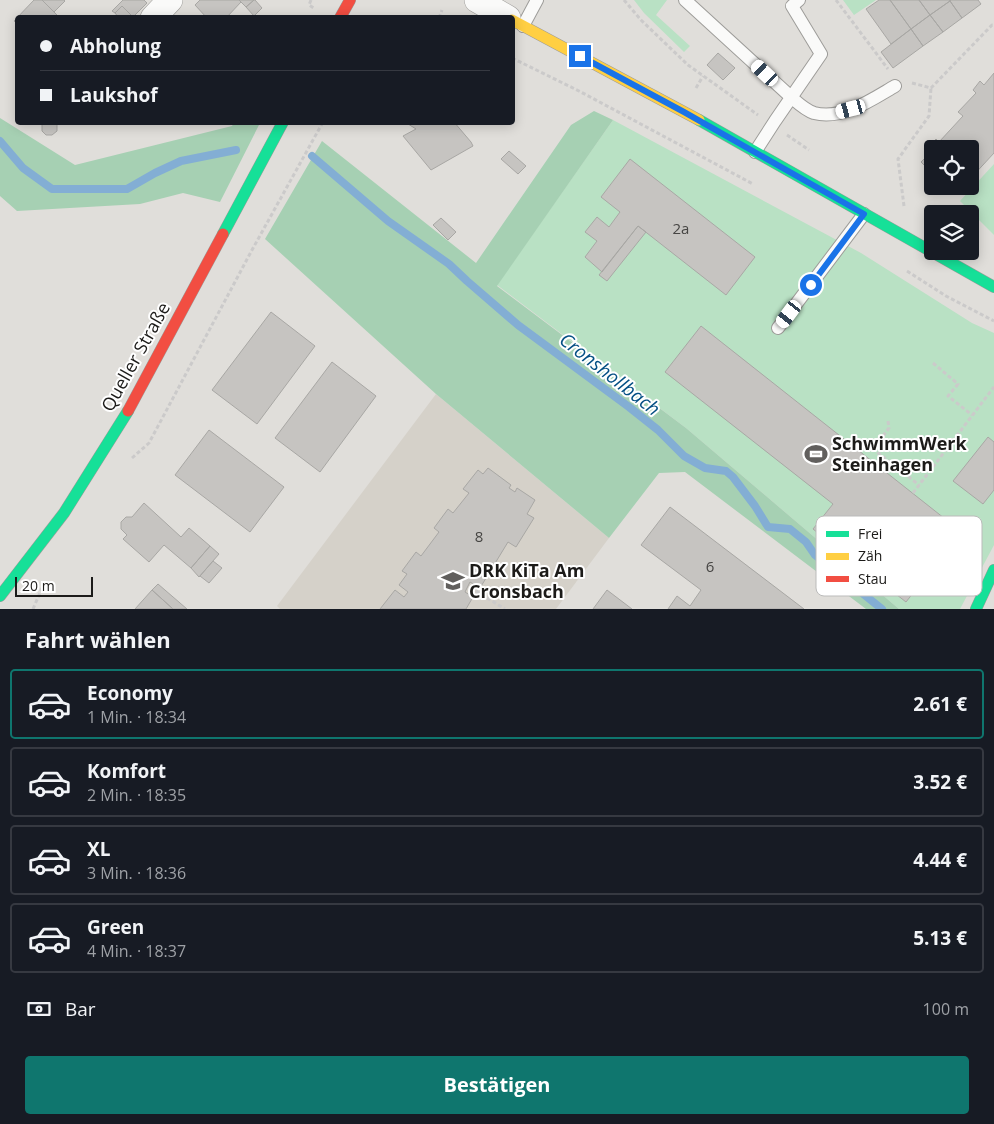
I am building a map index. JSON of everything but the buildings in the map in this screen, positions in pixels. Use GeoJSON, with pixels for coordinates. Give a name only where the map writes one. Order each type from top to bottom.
{"type":"FeatureCollection","features":[{"type":"Feature","properties":{"kind":"street"},"geometry":{"type":"LineString","coordinates":[[156,15],[170,0]]}},
{"type":"Feature","properties":{"kind":"street"},"geometry":{"type":"LineString","coordinates":[[342,15],[350,0]]}},
{"type":"Feature","properties":{"kind":"street"},"geometry":{"type":"LineString","coordinates":[[476,0],[504,15]]}},
{"type":"Feature","properties":{"kind":"street"},"geometry":{"type":"LineString","coordinates":[[515,21],[684,112],[994,287]]}},
{"type":"Feature","properties":{"kind":"street","name":"Queller Straße"},"geometry":{"type":"LineString","coordinates":[[0,596],[64,513],[121,423],[281,125]]}},
{"type":"Feature","properties":{"kind":"street"},"geometry":{"type":"LineString","coordinates":[[976,609],[994,570]]}},
{"type":"Feature","properties":{"kind":"lane"},"geometry":{"type":"LineString","coordinates":[[515,21],[537,0]]}},
{"type":"Feature","properties":{"kind":"lane"},"geometry":{"type":"LineString","coordinates":[[686,0],[791,97],[812,112],[825,114],[851,109],[866,103],[899,83]]}},
{"type":"Feature","properties":{"kind":"lane"},"geometry":{"type":"LineString","coordinates":[[755,152],[821,54],[792,6],[799,0]]}},
{"type":"Feature","properties":{"kind":"lane"},"geometry":{"type":"LineString","coordinates":[[778,328],[864,214]]}},
{"type":"Feature","properties":{"kind":"path"},"geometry":{"type":"LineString","coordinates":[[310,0],[309,4],[319,12]]}},
{"type":"Feature","properties":{"kind":"path"},"geometry":{"type":"LineString","coordinates":[[836,0],[889,70]]}},
{"type":"Feature","properties":{"kind":"path"},"geometry":{"type":"LineString","coordinates":[[440,15],[442,10]]}},
{"type":"Feature","properties":{"kind":"path"},"geometry":{"type":"LineString","coordinates":[[905,212],[898,159],[928,116],[931,88],[994,24]]}},
{"type":"Feature","properties":{"kind":"path"},"geometry":{"type":"LineString","coordinates":[[515,59],[579,91],[756,186]]}},
{"type":"Feature","properties":{"kind":"path"},"geometry":{"type":"LineString","coordinates":[[899,83],[931,88]]}},
{"type":"Feature","properties":{"kind":"path"},"geometry":{"type":"LineString","coordinates":[[900,267],[946,296],[994,321]]}},
{"type":"Feature","properties":{"kind":"path"},"geometry":{"type":"LineString","coordinates":[[933,363],[958,384],[948,396],[972,415]]}},
{"type":"Feature","properties":{"kind":"path"},"geometry":{"type":"LineString","coordinates":[[912,493],[994,386]]}},
{"type":"Feature","properties":{"kind":"path"},"geometry":{"type":"LineString","coordinates":[[888,421],[890,428],[873,448],[918,485]]}},
{"type":"Feature","properties":{"kind":"path"},"geometry":{"type":"LineString","coordinates":[[476,591],[505,609]]}},
{"type":"Feature","properties":{"kind":"shaded area"},"geometry":{"type":"Polygon","coordinates":[[[436,394],[609,538],[556,609],[280,609],[277,606],[436,394]]]}},
{"type":"Feature","properties":{"kind":"green space"},"geometry":{"type":"Polygon","coordinates":[[[634,0],[667,0],[656,15],[690,46],[684,52],[644,13],[634,0]]]}},
{"type":"Feature","properties":{"kind":"green space"},"geometry":{"type":"Polygon","coordinates":[[[843,0],[876,0],[854,15],[843,0]]]}},
{"type":"Feature","properties":{"kind":"green space"},"geometry":{"type":"Polygon","coordinates":[[[594,111],[613,120],[497,286],[686,428],[816,538],[816,571],[685,472],[659,473],[609,538],[436,394],[265,239],[322,141],[476,263],[571,125],[594,111]]]}},
{"type":"Feature","properties":{"kind":"green space"},"geometry":{"type":"Polygon","coordinates":[[[0,118],[75,165],[233,125],[259,125],[220,202],[183,193],[140,204],[17,211],[0,196],[0,118]]]}},
{"type":"Feature","properties":{"kind":"green space"},"geometry":{"type":"Polygon","coordinates":[[[613,120],[861,253],[972,323],[994,333],[994,545],[982,568],[982,516],[816,516],[816,538],[686,428],[497,285],[613,120]]]}},
{"type":"Feature","properties":{"kind":"green space"},"geometry":{"type":"Polygon","coordinates":[[[994,164],[994,235],[979,220],[979,205],[964,205],[960,201],[966,195],[979,195],[979,180],[994,164]]]}},
{"type":"Feature","properties":{"kind":"green space"},"geometry":{"type":"Polygon","coordinates":[[[849,596],[884,596],[899,609],[866,609],[849,596]]]}},
{"type":"Feature","properties":{"kind":"green space"},"geometry":{"type":"Polygon","coordinates":[[[884,596],[967,596],[960,609],[899,609],[884,596]]]}},
{"type":"Feature","properties":{"kind":"waterway","name":"Cronshollbach"},"geometry":{"type":"LineString","coordinates":[[0,141],[23,168],[52,189],[127,189],[181,161],[236,150]]}},
{"type":"Feature","properties":{"kind":"waterway","name":"Cronshollbach"},"geometry":{"type":"LineString","coordinates":[[312,156],[388,221],[449,264],[518,325],[658,430],[684,456],[705,468],[726,471],[733,477],[755,506],[768,527],[790,529],[806,542],[816,556]]}},
{"type":"Feature","properties":{"kind":"waterway","name":"Cronshollbach"},"geometry":{"type":"LineString","coordinates":[[866,596],[882,609]]}},
{"type":"Feature","properties":{"kind":"traffic: fast"},"geometry":{"type":"LineString","coordinates":[[699,120],[994,287]]}},
{"type":"Feature","properties":{"kind":"traffic: fast"},"geometry":{"type":"LineString","coordinates":[[223,234],[281,125]]}},
{"type":"Feature","properties":{"kind":"traffic: fast"},"geometry":{"type":"LineString","coordinates":[[0,596],[64,513],[128,411]]}},
{"type":"Feature","properties":{"kind":"traffic: fast"},"geometry":{"type":"LineString","coordinates":[[976,609],[994,570]]}},
{"type":"Feature","properties":{"kind":"traffic: slow"},"geometry":{"type":"LineString","coordinates":[[515,22],[699,120]]}},
{"type":"Feature","properties":{"kind":"traffic: jam"},"geometry":{"type":"LineString","coordinates":[[342,15],[350,0]]}},
{"type":"Feature","properties":{"kind":"traffic: jam"},"geometry":{"type":"LineString","coordinates":[[128,411],[223,234]]}},
{"type":"Feature","properties":{"kind":"place","name":"SchwimmWerk Steinhagen"},"geometry":{"type":"Point","coordinates":[816,454]}},
{"type":"Feature","properties":{"kind":"place","name":"DRK KiTa Am Cronsbach"},"geometry":{"type":"Point","coordinates":[453,581]}},
{"type":"Feature","properties":{"kind":"route"},"geometry":{"type":"LineString","coordinates":[[580,56],[684,112],[864,214],[811,285]]}}]}
